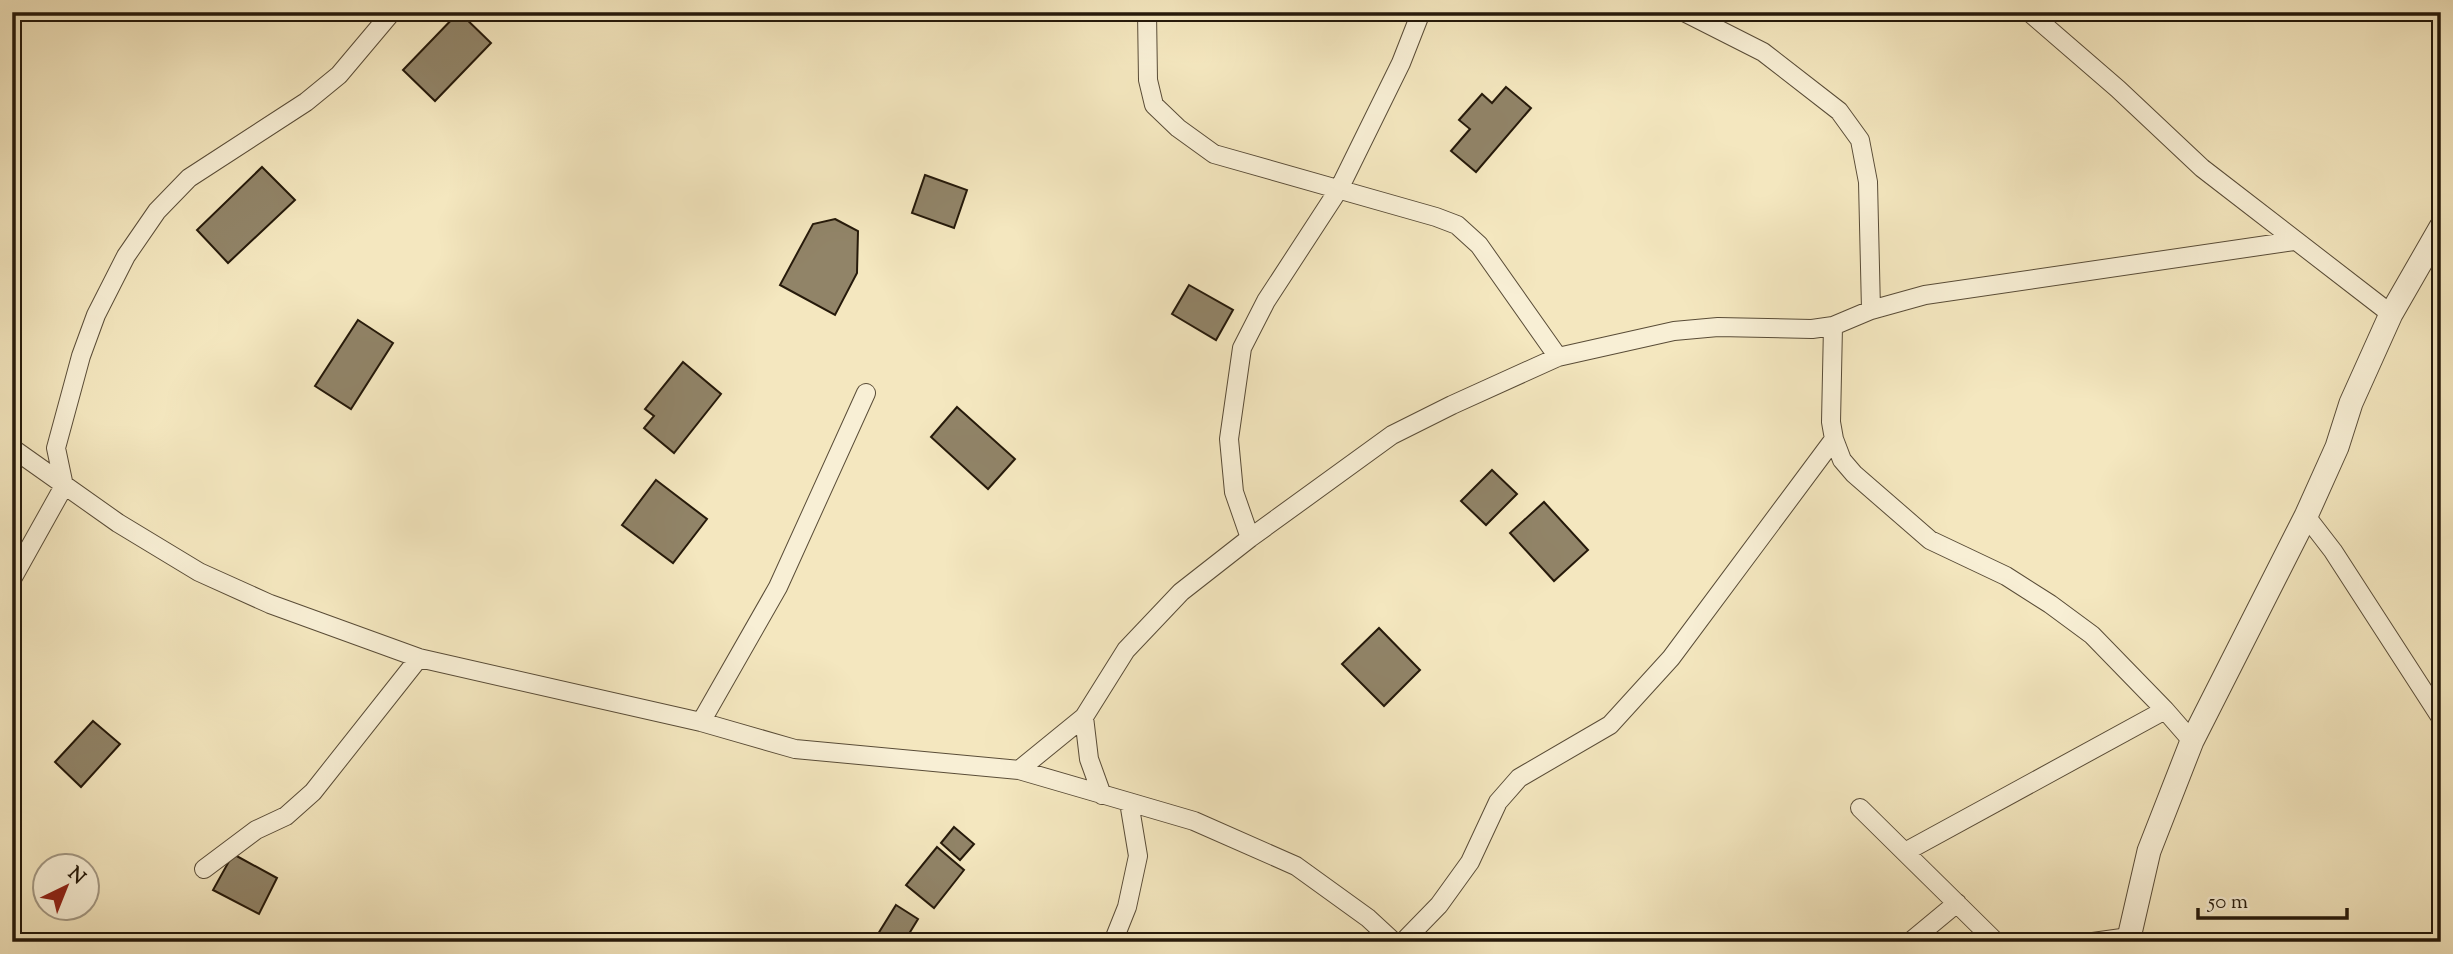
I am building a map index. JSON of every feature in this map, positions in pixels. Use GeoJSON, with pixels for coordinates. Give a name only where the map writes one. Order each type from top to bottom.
{"type":"FeatureCollection","features":[{"type":"Feature","properties":{"kind":"street"},"geometry":{"type":"LineString","coordinates":[[12,579],[64,486],[56,448],[81,356],[96,315],[126,256],[157,211],[189,178],[277,122],[339,75],[392,12]]}},
{"type":"Feature","properties":{"kind":"street"},"geometry":{"type":"LineString","coordinates":[[1147,12],[1148,79],[1154,104],[1178,128],[1214,154],[1457,225],[1479,245],[1558,357]]}},
{"type":"Feature","properties":{"kind":"street"},"geometry":{"type":"LineString","coordinates":[[1250,538],[1234,492],[1229,439],[1241,348],[1266,302],[1339,189],[1401,63],[1421,12]]}},
{"type":"Feature","properties":{"kind":"street"},"geometry":{"type":"LineString","coordinates":[[1684,12],[1763,52],[1839,111],[1860,140],[1868,182],[1871,310]]}},
{"type":"Feature","properties":{"kind":"street"},"geometry":{"type":"LineString","coordinates":[[2029,12],[2118,89],[2202,168],[2391,314]]}},
{"type":"Feature","properties":{"kind":"street"},"geometry":{"type":"LineString","coordinates":[[2093,942],[2129,940],[2148,851],[2192,741],[2306,516],[2337,447],[2351,403],[2391,314],[2441,227]]}},
{"type":"Feature","properties":{"kind":"street"},"geometry":{"type":"LineString","coordinates":[[1019,770],[1084,717],[1126,650],[1181,592],[1250,538],[1392,435],[1558,357],[1674,331],[1718,327],[1812,329],[1833,326],[1871,310],[1925,295],[2294,241]]}},
{"type":"Feature","properties":{"kind":"street"},"geometry":{"type":"LineString","coordinates":[[1833,326],[1831,422],[1842,460],[1854,474],[1930,540],[2006,576],[2092,635],[2192,741]]}},
{"type":"Feature","properties":{"kind":"street"},"geometry":{"type":"LineString","coordinates":[[701,722],[778,587],[866,393]]}},
{"type":"Feature","properties":{"kind":"street"},"geometry":{"type":"LineString","coordinates":[[1403,942],[1439,905],[1470,862],[1498,802],[1519,778],[1610,725],[1671,658],[1834,439]]}},
{"type":"Feature","properties":{"kind":"street"},"geometry":{"type":"LineString","coordinates":[[12,448],[118,523],[199,572],[270,604],[419,658],[701,722],[795,749],[1019,770],[1102,794],[1194,821],[1296,866],[1368,918],[1394,942]]}},
{"type":"Feature","properties":{"kind":"street"},"geometry":{"type":"LineString","coordinates":[[29,460],[56,448]]}},
{"type":"Feature","properties":{"kind":"street"},"geometry":{"type":"LineString","coordinates":[[2306,516],[2333,551],[2441,718]]}},
{"type":"Feature","properties":{"kind":"street"},"geometry":{"type":"LineString","coordinates":[[204,869],[256,830],[286,816],[313,792],[419,658]]}},
{"type":"Feature","properties":{"kind":"street"},"geometry":{"type":"LineString","coordinates":[[1905,852],[2165,710]]}},
{"type":"Feature","properties":{"kind":"street"},"geometry":{"type":"LineString","coordinates":[[1084,717],[1089,759],[1102,794]]}},
{"type":"Feature","properties":{"kind":"street"},"geometry":{"type":"LineString","coordinates":[[1113,942],[1126,907],[1138,856],[1129,802]]}},
{"type":"Feature","properties":{"kind":"street"},"geometry":{"type":"LineString","coordinates":[[1860,808],[1996,942]]}},
{"type":"Feature","properties":{"kind":"street"},"geometry":{"type":"LineString","coordinates":[[1910,942],[1957,903]]}},
{"type":"Feature","properties":{"kind":"building"},"geometry":{"type":"Polygon","coordinates":[[[459,12],[491,43],[435,101],[403,70],[459,12]]]}},
{"type":"Feature","properties":{"kind":"building"},"geometry":{"type":"Polygon","coordinates":[[[1506,87],[1531,108],[1476,172],[1451,151],[1470,129],[1459,120],[1482,94],[1492,103],[1506,87]]]}},
{"type":"Feature","properties":{"kind":"building"},"geometry":{"type":"Polygon","coordinates":[[[262,167],[295,200],[228,263],[197,230],[262,167]]]}},
{"type":"Feature","properties":{"kind":"building"},"geometry":{"type":"Polygon","coordinates":[[[925,175],[967,190],[954,228],[912,213],[925,175]]]}},
{"type":"Feature","properties":{"kind":"building"},"geometry":{"type":"Polygon","coordinates":[[[835,219],[858,231],[857,273],[835,315],[780,285],[813,224],[835,219]]]}},
{"type":"Feature","properties":{"kind":"building"},"geometry":{"type":"Polygon","coordinates":[[[1189,285],[1233,310],[1216,340],[1172,314],[1189,285]]]}},
{"type":"Feature","properties":{"kind":"building"},"geometry":{"type":"Polygon","coordinates":[[[358,320],[393,343],[351,409],[315,386],[358,320]]]}},
{"type":"Feature","properties":{"kind":"building"},"geometry":{"type":"Polygon","coordinates":[[[683,362],[721,394],[674,453],[644,428],[654,416],[645,409],[683,362]]]}},
{"type":"Feature","properties":{"kind":"building"},"geometry":{"type":"Polygon","coordinates":[[[957,407],[1015,459],[988,489],[931,437],[957,407]]]}},
{"type":"Feature","properties":{"kind":"building"},"geometry":{"type":"Polygon","coordinates":[[[1492,470],[1517,494],[1486,525],[1461,501],[1492,470]]]}},
{"type":"Feature","properties":{"kind":"building"},"geometry":{"type":"Polygon","coordinates":[[[656,480],[707,519],[673,563],[622,525],[656,480]]]}},
{"type":"Feature","properties":{"kind":"building"},"geometry":{"type":"Polygon","coordinates":[[[1544,502],[1588,550],[1554,581],[1510,533],[1544,502]]]}},
{"type":"Feature","properties":{"kind":"building"},"geometry":{"type":"Polygon","coordinates":[[[1379,628],[1420,670],[1384,706],[1342,664],[1379,628]]]}},
{"type":"Feature","properties":{"kind":"building"},"geometry":{"type":"Polygon","coordinates":[[[93,721],[120,744],[81,787],[55,762],[93,721]]]}},
{"type":"Feature","properties":{"kind":"building"},"geometry":{"type":"Polygon","coordinates":[[[954,827],[974,844],[960,860],[941,843],[954,827]]]}},
{"type":"Feature","properties":{"kind":"building"},"geometry":{"type":"Polygon","coordinates":[[[937,847],[964,870],[934,908],[906,885],[937,847]]]}},
{"type":"Feature","properties":{"kind":"building"},"geometry":{"type":"Polygon","coordinates":[[[233,854],[277,878],[259,914],[213,890],[233,854]]]}},
{"type":"Feature","properties":{"kind":"building"},"geometry":{"type":"Polygon","coordinates":[[[896,905],[918,919],[904,942],[873,942],[896,905]]]}}]}
